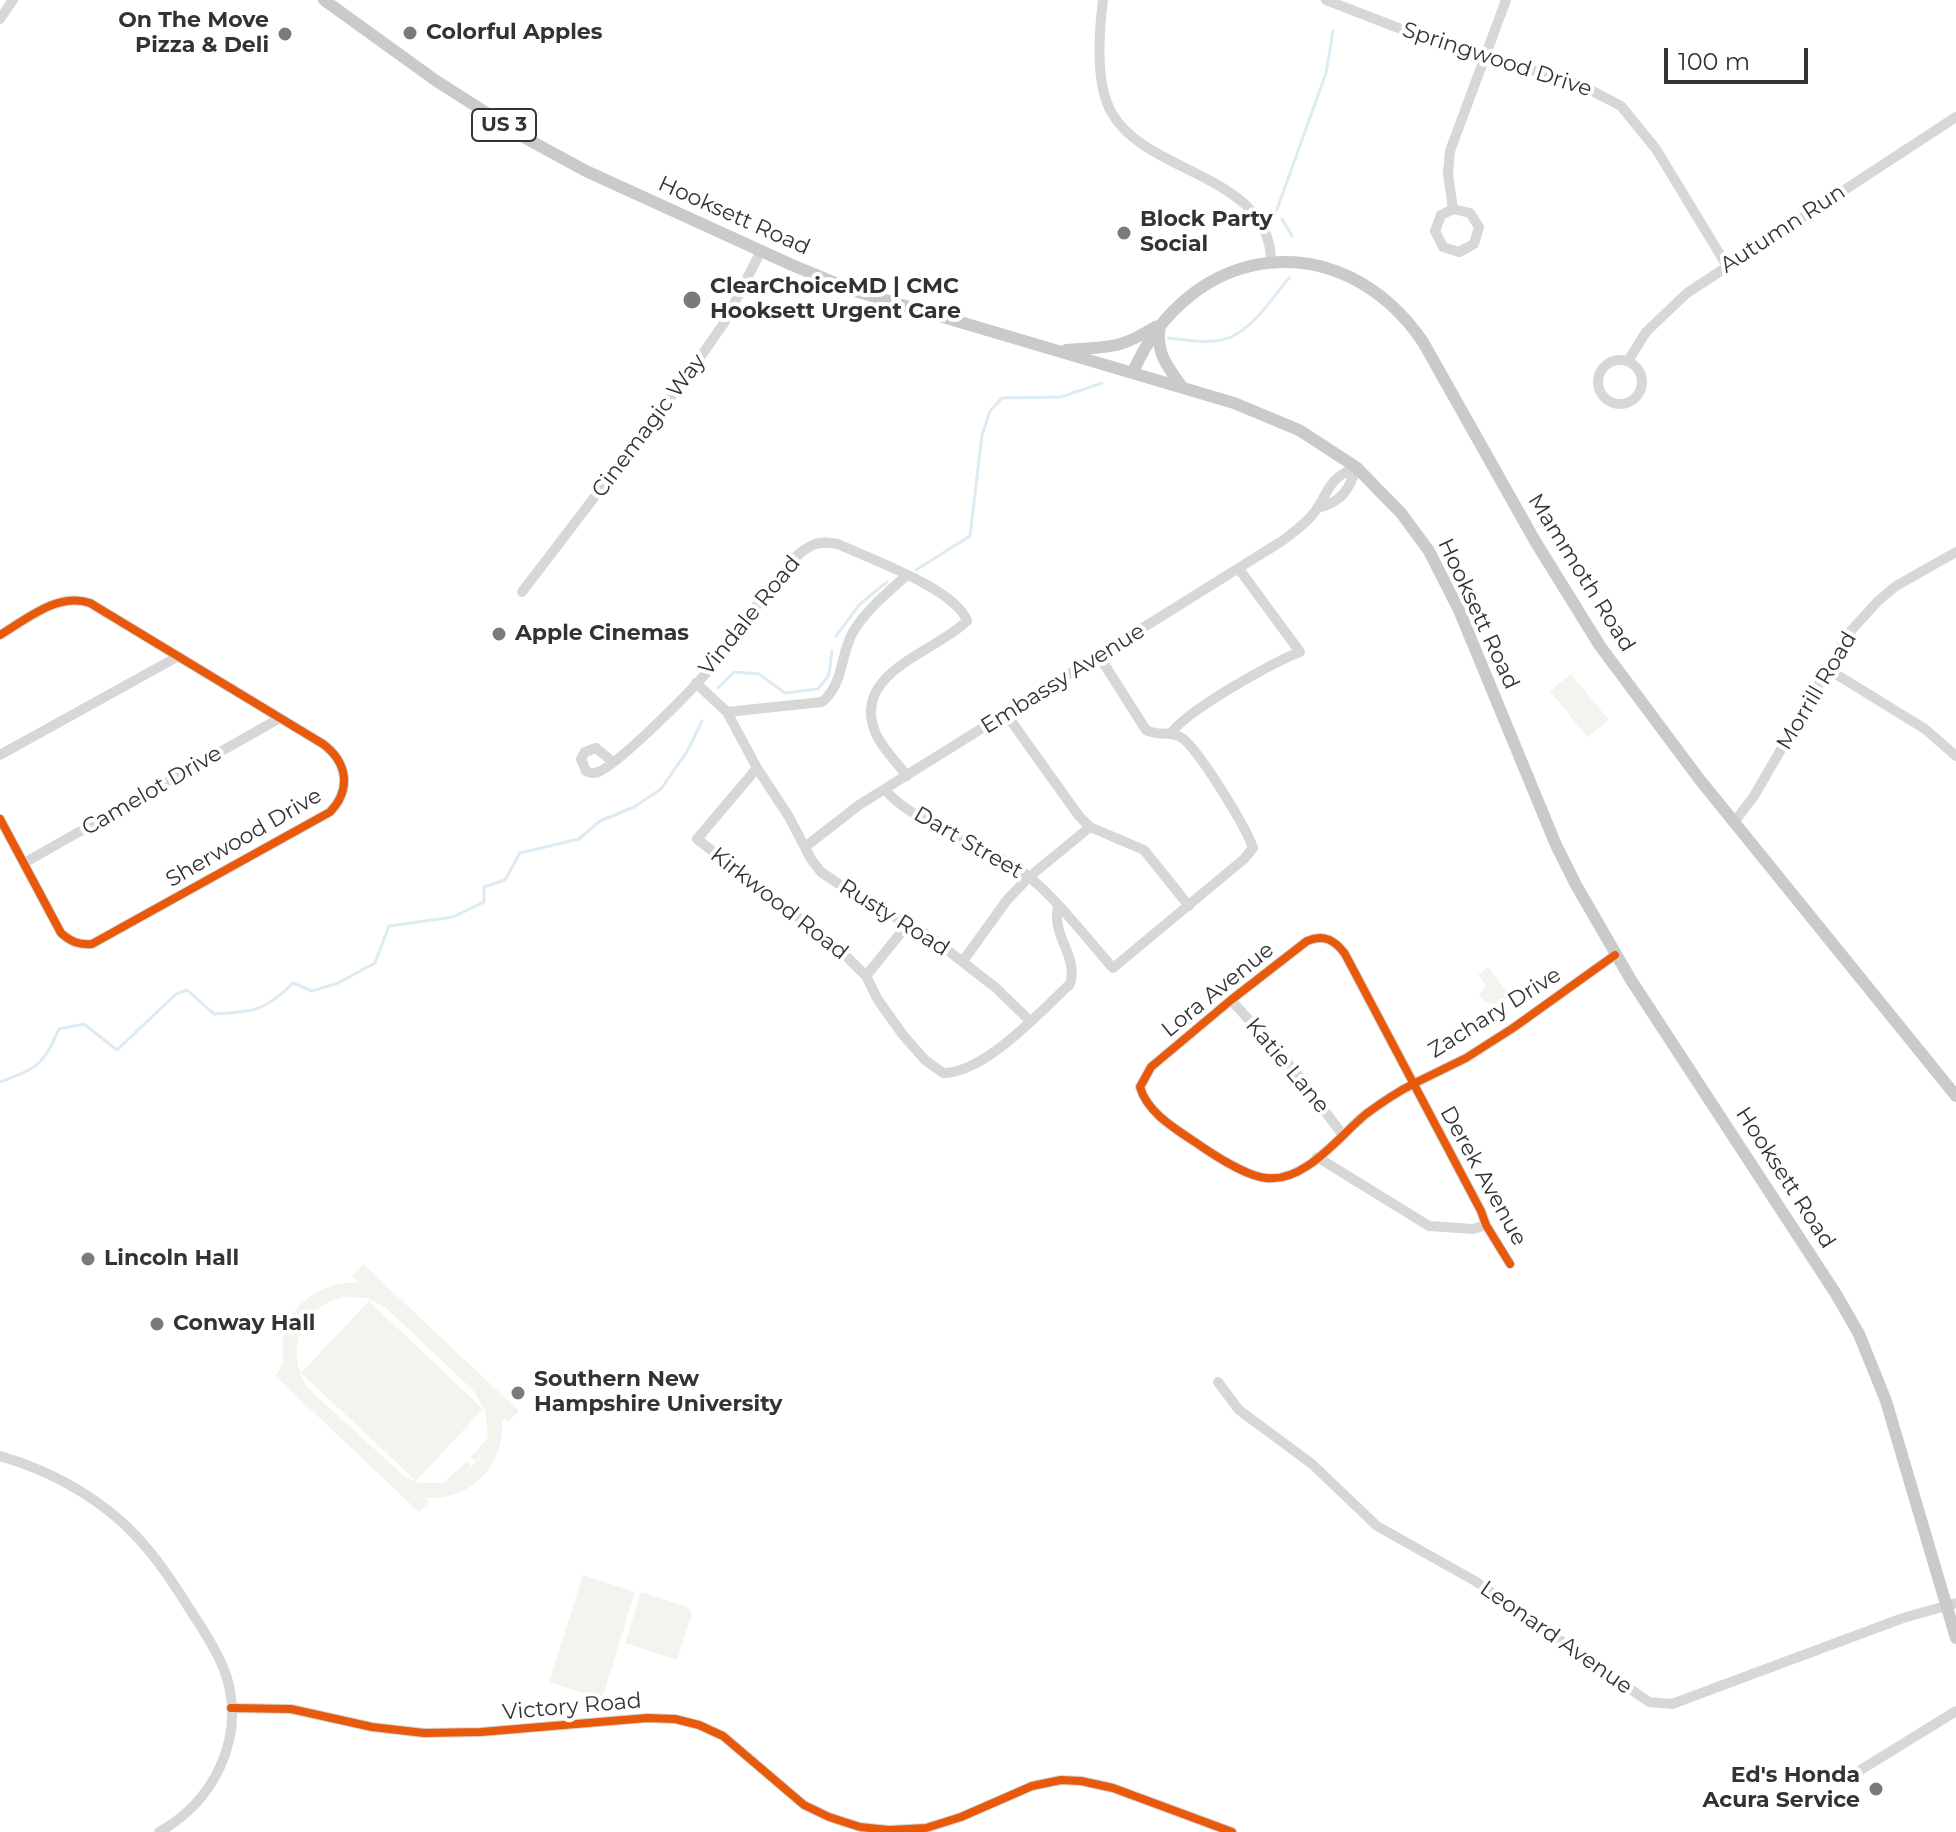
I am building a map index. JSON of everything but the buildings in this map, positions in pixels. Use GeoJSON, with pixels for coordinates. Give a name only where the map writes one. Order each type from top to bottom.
{"type":"FeatureCollection","features":[{"type":"Feature","properties":{"kind":"main road","name":"Hooksett Road"},"geometry":{"type":"LineString","coordinates":[[324,0],[428,75],[527,139],[586,171],[761,251],[855,291],[1182,387],[1282,422],[1313,438],[1356,467],[1401,513],[1438,566],[1556,845],[1615,955],[1859,1334],[1886,1401],[1951,1604],[1956,1638]]}},
{"type":"Feature","properties":{"kind":"main road","name":"Mammoth Road"},"geometry":{"type":"LineString","coordinates":[[1133,372],[1161,323],[1183,300],[1210,282],[1240,270],[1271,263],[1316,265],[1350,276],[1382,295],[1409,322],[1439,367],[1535,541],[1600,646],[1639,701],[1956,1096]]}},
{"type":"Feature","properties":{"kind":"main road"},"geometry":{"type":"LineString","coordinates":[[1057,350],[1115,347],[1161,323]]}},
{"type":"Feature","properties":{"kind":"main road"},"geometry":{"type":"LineString","coordinates":[[1161,323],[1159,351],[1182,387]]}},
{"type":"Feature","properties":{"kind":"street"},"geometry":{"type":"LineString","coordinates":[[0,19],[13,0]]}},
{"type":"Feature","properties":{"kind":"street"},"geometry":{"type":"LineString","coordinates":[[1103,0],[1100,27],[1102,72],[1107,105],[1113,116],[1124,131],[1143,144],[1230,193],[1248,208],[1262,223],[1268,237],[1271,263]]}},
{"type":"Feature","properties":{"kind":"street","name":"Springwood Drive"},"geometry":{"type":"LineString","coordinates":[[1326,0],[1414,34],[1581,85],[1621,106],[1656,149],[1727,266]]}},
{"type":"Feature","properties":{"kind":"street"},"geometry":{"type":"LineString","coordinates":[[1453,209],[1448,174],[1450,151],[1506,0]]}},
{"type":"Feature","properties":{"kind":"street","name":"Autumn Run"},"geometry":{"type":"LineString","coordinates":[[1628,361],[1646,332],[1670,307],[1727,266],[1956,117]]}},
{"type":"Feature","properties":{"kind":"street"},"geometry":{"type":"LineString","coordinates":[[1453,209],[1470,213],[1479,227],[1474,244],[1459,252],[1443,247],[1436,236],[1439,219],[1453,209]]}},
{"type":"Feature","properties":{"kind":"street","name":"Cinemagic Way"},"geometry":{"type":"LineString","coordinates":[[522,592],[707,348],[735,305],[761,251]]}},
{"type":"Feature","properties":{"kind":"street","name":"Autumn Run"},"geometry":{"type":"LineString","coordinates":[[1618,359],[1628,361],[1641,374],[1641,388],[1628,402],[1610,402],[1600,391],[1597,382],[1599,373],[1609,362],[1618,359]]}},
{"type":"Feature","properties":{"kind":"street","name":"Embassy Avenue"},"geometry":{"type":"LineString","coordinates":[[805,847],[834,823],[885,790],[1282,541],[1318,508],[1331,484],[1341,474],[1356,467]]}},
{"type":"Feature","properties":{"kind":"street","name":"Embassy Avenue"},"geometry":{"type":"LineString","coordinates":[[1318,508],[1341,498],[1352,484],[1356,467]]}},
{"type":"Feature","properties":{"kind":"street","name":"Vindale Road"},"geometry":{"type":"LineString","coordinates":[[613,762],[708,671],[763,596],[806,548],[827,542],[838,544],[939,590],[957,604],[967,621],[890,673],[876,690],[872,712],[876,734],[907,776]]}},
{"type":"Feature","properties":{"kind":"street","name":"Morrill Road"},"geometry":{"type":"LineString","coordinates":[[1735,821],[1777,758],[1848,634],[1896,586],[1956,552]]}},
{"type":"Feature","properties":{"kind":"street"},"geometry":{"type":"LineString","coordinates":[[1171,734],[1182,719],[1274,664],[1300,652],[1239,569]]}},
{"type":"Feature","properties":{"kind":"street"},"geometry":{"type":"LineString","coordinates":[[727,712],[822,702],[831,695],[836,685],[853,631],[866,613],[906,576]]}},
{"type":"Feature","properties":{"kind":"street","name":"Sherwood Drive"},"geometry":{"type":"LineString","coordinates":[[0,635],[57,602],[77,598],[101,608],[331,750],[338,758],[345,780],[344,792],[330,812],[92,944],[70,941],[61,933],[0,819]]}},
{"type":"Feature","properties":{"kind":"street"},"geometry":{"type":"LineString","coordinates":[[1006,714],[1079,816],[1090,827],[1144,850],[1189,906],[1253,848],[1184,739],[1146,730],[1099,656]]}},
{"type":"Feature","properties":{"kind":"street"},"geometry":{"type":"LineString","coordinates":[[0,755],[177,657]]}},
{"type":"Feature","properties":{"kind":"street"},"geometry":{"type":"LineString","coordinates":[[1826,668],[1925,729],[1956,756]]}},
{"type":"Feature","properties":{"kind":"street","name":"Rusty Road"},"geometry":{"type":"LineString","coordinates":[[696,683],[727,712],[811,859],[830,879],[908,924],[963,961],[1030,1021]]}},
{"type":"Feature","properties":{"kind":"street","name":"Camelot Drive"},"geometry":{"type":"LineString","coordinates":[[24,863],[280,718]]}},
{"type":"Feature","properties":{"kind":"street","name":"Kirkwood Road"},"geometry":{"type":"LineString","coordinates":[[757,768],[697,839],[840,950],[866,976],[878,1000],[925,1060],[943,1073],[965,1069],[984,1058],[1030,1021]]}},
{"type":"Feature","properties":{"kind":"street","name":"Dart Street"},"geometry":{"type":"LineString","coordinates":[[885,790],[914,813],[1029,877],[1113,968],[1189,906]]}},
{"type":"Feature","properties":{"kind":"street"},"geometry":{"type":"LineString","coordinates":[[963,961],[1007,900],[1029,877],[1090,827]]}},
{"type":"Feature","properties":{"kind":"street"},"geometry":{"type":"LineString","coordinates":[[1030,1021],[1070,984],[1074,974],[1056,923],[1058,907]]}},
{"type":"Feature","properties":{"kind":"street"},"geometry":{"type":"LineString","coordinates":[[866,976],[908,924]]}},
{"type":"Feature","properties":{"kind":"street","name":"Lora Avenue"},"geometry":{"type":"LineString","coordinates":[[1140,1087],[1151,1067],[1231,1000],[1307,941],[1318,936],[1329,939]]}},
{"type":"Feature","properties":{"kind":"street","name":"Derek Avenue"},"geometry":{"type":"LineString","coordinates":[[1329,939],[1345,954],[1486,1225],[1510,1264]]}},
{"type":"Feature","properties":{"kind":"street","name":"Zachary Drive"},"geometry":{"type":"LineString","coordinates":[[1140,1087],[1143,1098],[1184,1135],[1262,1178],[1274,1179],[1296,1172],[1368,1112],[1413,1084],[1466,1058],[1615,955]]}},
{"type":"Feature","properties":{"kind":"street","name":"Katie Lane"},"geometry":{"type":"LineString","coordinates":[[1231,1000],[1295,1071],[1342,1134]]}},
{"type":"Feature","properties":{"kind":"street"},"geometry":{"type":"LineString","coordinates":[[1317,1157],[1429,1226],[1473,1229],[1486,1225]]}},
{"type":"Feature","properties":{"kind":"street","name":"Leonard Avenue"},"geometry":{"type":"LineString","coordinates":[[1218,1382],[1239,1410],[1312,1464],[1377,1526],[1475,1581],[1649,1702],[1672,1704],[1903,1618],[1951,1604]]}},
{"type":"Feature","properties":{"kind":"street"},"geometry":{"type":"LineString","coordinates":[[0,1456],[44,1472],[81,1492],[142,1541],[170,1578],[216,1652],[227,1678],[231,1708],[227,1746],[212,1783],[183,1817],[159,1832]]}},
{"type":"Feature","properties":{"kind":"street","name":"Victory Road"},"geometry":{"type":"LineString","coordinates":[[231,1708],[291,1709],[372,1727],[424,1733],[481,1732],[647,1718],[687,1721],[709,1729],[733,1744],[784,1791],[804,1805],[846,1823],[874,1829],[917,1829],[943,1823],[1032,1786],[1061,1780],[1104,1785],[1202,1828],[1232,1832]]}},
{"type":"Feature","properties":{"kind":"street"},"geometry":{"type":"LineString","coordinates":[[1854,1774],[1956,1711]]}},
{"type":"Feature","properties":{"kind":"shaded area"},"geometry":{"type":"Polygon","coordinates":[[[1571,674],[1609,720],[1587,737],[1550,691],[1571,674]]]}},
{"type":"Feature","properties":{"kind":"shaded area"},"geometry":{"type":"Polygon","coordinates":[[[1488,967],[1509,995],[1498,1007],[1485,1002],[1479,995],[1486,985],[1478,975],[1488,967]]]}},
{"type":"Feature","properties":{"kind":"shaded area"},"geometry":{"type":"Polygon","coordinates":[[[363,1264],[519,1411],[508,1422],[502,1418],[498,1450],[483,1476],[458,1493],[426,1498],[429,1502],[419,1512],[275,1376],[283,1361],[284,1334],[295,1312],[312,1295],[322,1290],[334,1285],[358,1283],[352,1275],[363,1264]],[[344,1297],[328,1303],[315,1311],[306,1322],[297,1349],[303,1378],[312,1392],[404,1476],[419,1483],[443,1483],[467,1461],[471,1465],[462,1476],[480,1458],[481,1454],[475,1461],[471,1457],[488,1437],[485,1410],[473,1390],[386,1308],[367,1298],[344,1297]]]}},
{"type":"Feature","properties":{"kind":"shaded area"},"geometry":{"type":"Polygon","coordinates":[[[369,1301],[483,1409],[416,1481],[301,1373],[369,1301]]]}},
{"type":"Feature","properties":{"kind":"shaded area"},"geometry":{"type":"Polygon","coordinates":[[[583,1575],[635,1592],[602,1699],[549,1682],[583,1575]]]}},
{"type":"Feature","properties":{"kind":"shaded area"},"geometry":{"type":"Polygon","coordinates":[[[641,1592],[688,1607],[692,1614],[677,1660],[625,1643],[641,1592]]]}},
{"type":"Feature","properties":{"kind":"waterway"},"geometry":{"type":"LineString","coordinates":[[1276,212],[1326,73],[1333,31]]}},
{"type":"Feature","properties":{"kind":"waterway"},"geometry":{"type":"LineString","coordinates":[[1282,219],[1292,236]]}},
{"type":"Feature","properties":{"kind":"waterway"},"geometry":{"type":"LineString","coordinates":[[1168,338],[1208,341],[1231,337],[1255,319],[1289,278]]}},
{"type":"Feature","properties":{"kind":"waterway"},"geometry":{"type":"LineString","coordinates":[[916,570],[970,536],[982,435],[990,411],[1002,398],[1061,397],[1102,383]]}},
{"type":"Feature","properties":{"kind":"waterway"},"geometry":{"type":"LineString","coordinates":[[836,636],[860,604],[887,582]]}},
{"type":"Feature","properties":{"kind":"waterway"},"geometry":{"type":"LineString","coordinates":[[718,688],[734,672],[759,674],[785,693],[818,689],[829,675],[832,651]]}},
{"type":"Feature","properties":{"kind":"waterway"},"geometry":{"type":"LineString","coordinates":[[0,1082],[37,1064],[59,1029],[84,1024],[117,1050],[176,994],[187,990],[214,1014],[266,1005],[293,983],[312,991],[338,983],[375,963],[389,926],[453,917],[484,902],[484,887],[505,880],[520,853],[579,839],[600,821],[634,807],[661,789],[688,750],[702,721]]}},
{"type":"Feature","properties":{"kind":"cycle path"},"geometry":{"type":"LineString","coordinates":[[0,635],[55,604],[66,601],[90,603],[323,744],[337,759],[344,776],[342,794],[330,812],[92,944],[75,942],[61,933],[0,819]]}},
{"type":"Feature","properties":{"kind":"cycle path"},"geometry":{"type":"LineString","coordinates":[[1510,1264],[1486,1225],[1481,1211],[1345,954],[1329,940],[1319,938],[1307,941],[1231,1000],[1151,1067],[1140,1087],[1162,1119],[1210,1152],[1249,1173],[1280,1178],[1308,1166],[1383,1102],[1407,1087],[1413,1084],[1466,1058],[1615,955]]}},
{"type":"Feature","properties":{"kind":"cycle path"},"geometry":{"type":"LineString","coordinates":[[231,1708],[291,1709],[372,1727],[424,1733],[481,1732],[647,1718],[675,1719],[723,1736],[804,1805],[860,1827],[889,1830],[926,1828],[961,1817],[1032,1786],[1061,1780],[1113,1788],[1232,1832]]}},
{"type":"Feature","properties":{"kind":"place","name":"Colorful Apples"},"geometry":{"type":"Point","coordinates":[410,33]}},
{"type":"Feature","properties":{"kind":"place","name":"On The Move Pizza & Deli"},"geometry":{"type":"Point","coordinates":[285,34]}},
{"type":"Feature","properties":{"kind":"place","name":"Block Party Social"},"geometry":{"type":"Point","coordinates":[1124,233]}},
{"type":"Feature","properties":{"kind":"place","name":"ClearChoiceMD | CMC Hooksett Urgent Care"},"geometry":{"type":"Point","coordinates":[692,300]}},
{"type":"Feature","properties":{"kind":"place","name":"Apple Cinemas"},"geometry":{"type":"Point","coordinates":[499,634]}},
{"type":"Feature","properties":{"kind":"place","name":"Lincoln Hall"},"geometry":{"type":"Point","coordinates":[88,1259]}},
{"type":"Feature","properties":{"kind":"place","name":"Conway Hall"},"geometry":{"type":"Point","coordinates":[157,1324]}},
{"type":"Feature","properties":{"kind":"place","name":"Southern New Hampshire University"},"geometry":{"type":"Point","coordinates":[518,1393]}},
{"type":"Feature","properties":{"kind":"place","name":"Ed's Honda Acura Service"},"geometry":{"type":"Point","coordinates":[1876,1789]}}]}
